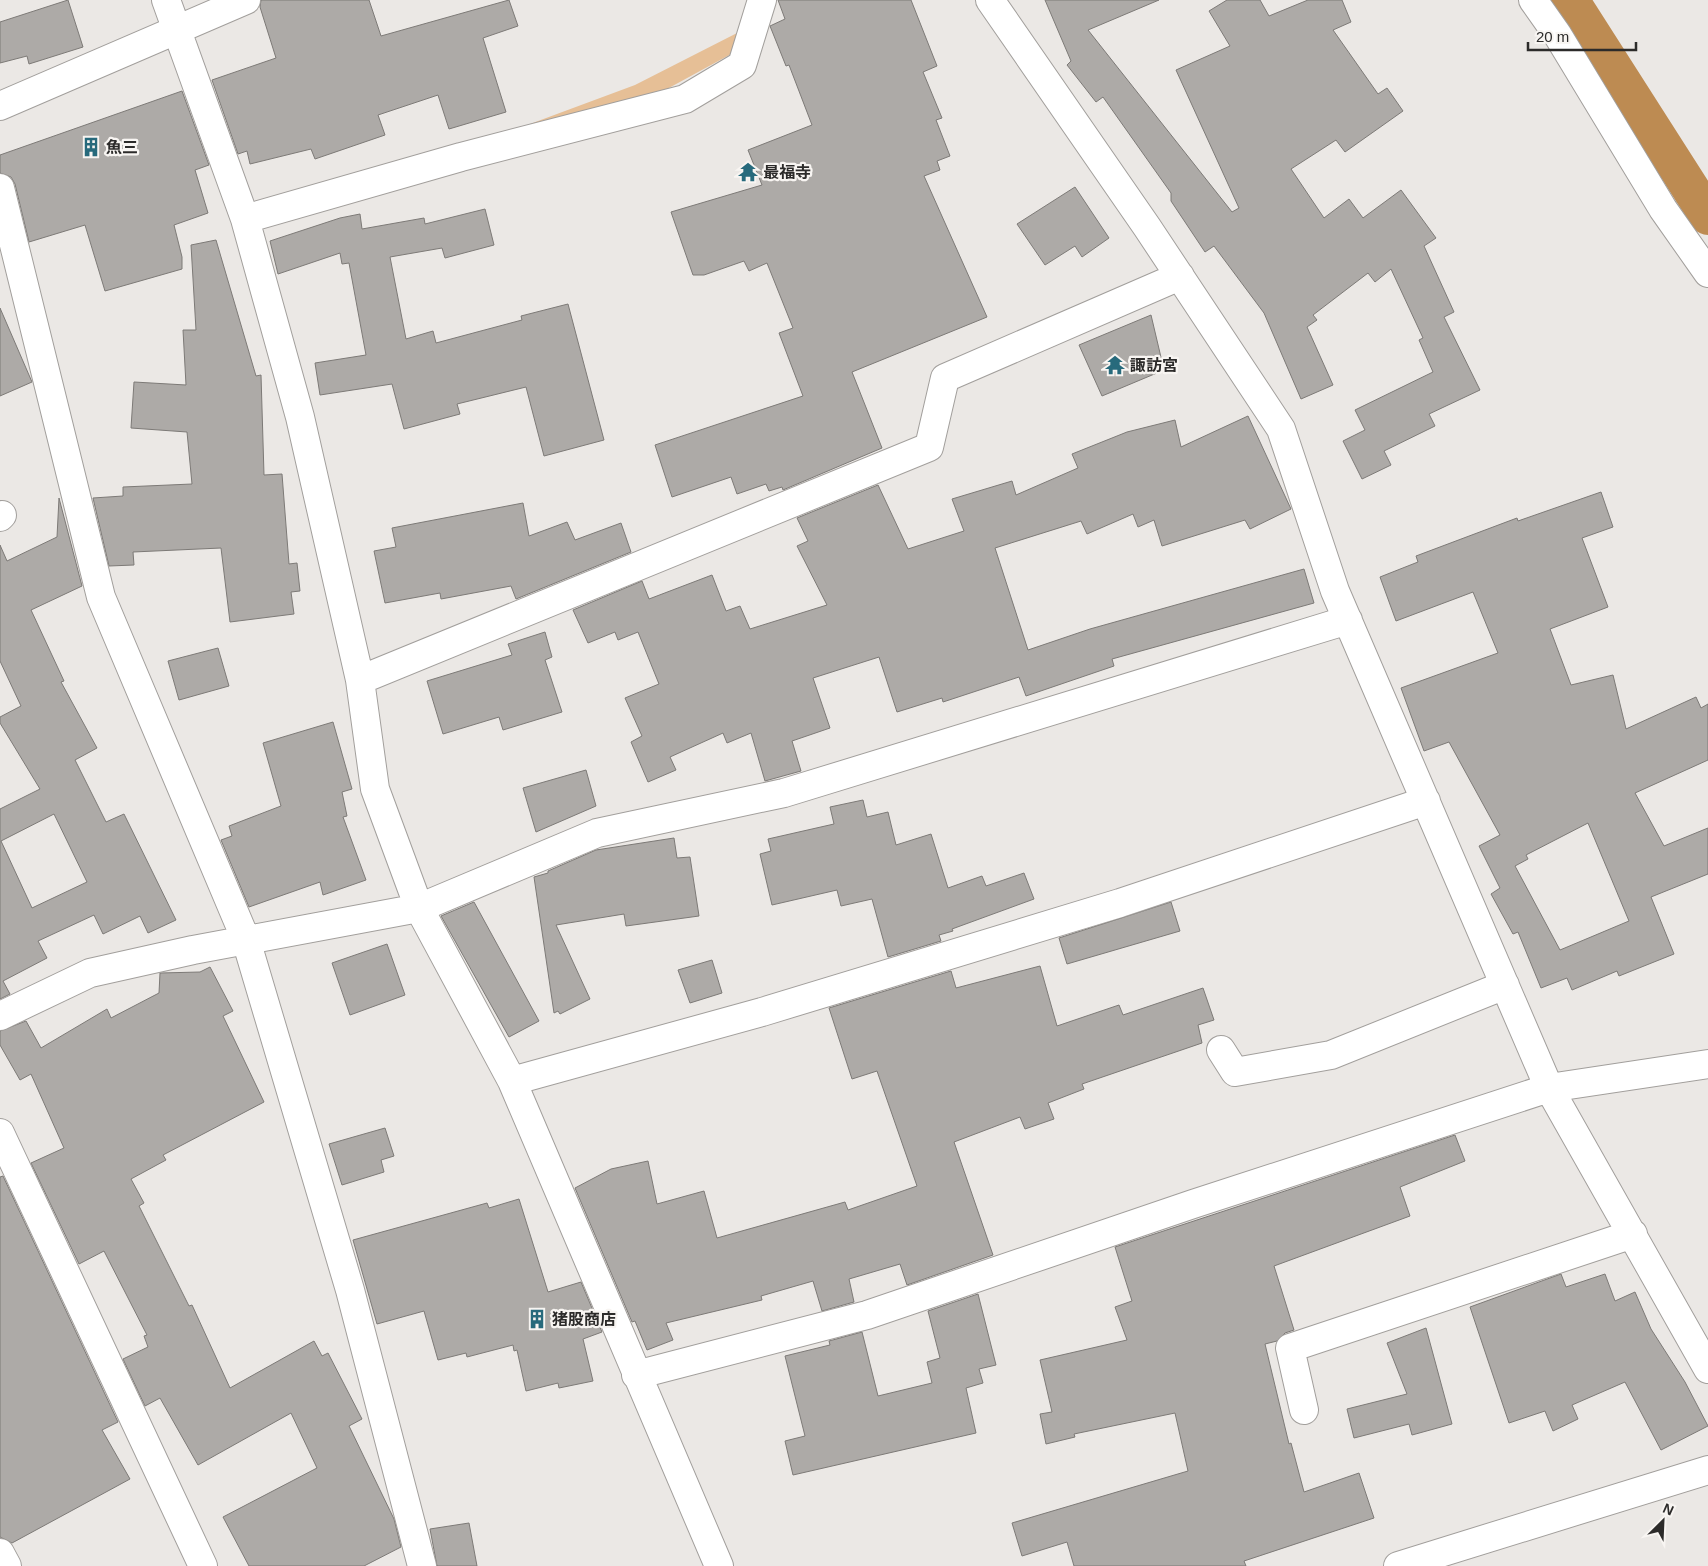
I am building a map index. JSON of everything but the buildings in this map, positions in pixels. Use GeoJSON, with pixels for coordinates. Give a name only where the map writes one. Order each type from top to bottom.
{"type":"FeatureCollection","features":[{"type":"Feature","properties":{"kind":"street"},"geometry":{"type":"LineString","coordinates":[[166,0],[245,219],[300,417],[360,680],[375,789],[418,908],[512,1081],[719,1566]]}},
{"type":"Feature","properties":{"kind":"street"},"geometry":{"type":"LineString","coordinates":[[0,106],[246,0]]}},
{"type":"Feature","properties":{"kind":"street"},"geometry":{"type":"LineString","coordinates":[[245,219],[461,157],[684,99],[742,65],[762,0]]}},
{"type":"Feature","properties":{"kind":"street"},"geometry":{"type":"LineString","coordinates":[[990,0],[1180,276],[1281,429],[1335,591],[1549,1088],[1708,1369]]}},
{"type":"Feature","properties":{"kind":"street"},"geometry":{"type":"LineString","coordinates":[[1533,0],[1557,34],[1663,209],[1708,273]]}},
{"type":"Feature","properties":{"kind":"street"},"geometry":{"type":"LineString","coordinates":[[0,188],[101,596],[246,940],[350,1290],[422,1566]]}},
{"type":"Feature","properties":{"kind":"street"},"geometry":{"type":"LineString","coordinates":[[360,680],[929,447],[945,378],[1180,276]]}},
{"type":"Feature","properties":{"kind":"street"},"geometry":{"type":"LineString","coordinates":[[0,1016],[90,973],[246,940],[418,908],[597,833],[784,793],[1348,620]]}},
{"type":"Feature","properties":{"kind":"street"},"geometry":{"type":"LineString","coordinates":[[512,1081],[762,1012],[1111,906],[1426,801]]}},
{"type":"Feature","properties":{"kind":"street"},"geometry":{"type":"LineString","coordinates":[[1221,1050],[1235,1072],[1331,1055],[1505,985]]}},
{"type":"Feature","properties":{"kind":"street"},"geometry":{"type":"LineString","coordinates":[[636,1375],[867,1315],[1193,1204],[1549,1088],[1708,1064]]}},
{"type":"Feature","properties":{"kind":"street"},"geometry":{"type":"LineString","coordinates":[[0,1132],[203,1566]]}},
{"type":"Feature","properties":{"kind":"street"},"geometry":{"type":"LineString","coordinates":[[1304,1410],[1290,1348],[1633,1234]]}},
{"type":"Feature","properties":{"kind":"street"},"geometry":{"type":"LineString","coordinates":[[1398,1566],[1708,1470]]}},
{"type":"Feature","properties":{"kind":"street"},"geometry":{"type":"LineString","coordinates":[[0,1553],[7,1566]]}},
{"type":"Feature","properties":{"kind":"shaded area"},"geometry":{"type":"Polygon","coordinates":[[[739,32],[744,47],[645,101],[535,141],[530,124],[635,85],[739,32]]]}},
{"type":"Feature","properties":{"kind":"waterway"},"geometry":{"type":"LineString","coordinates":[[1570,0],[1708,216]]}},
{"type":"Feature","properties":{"kind":"place","name":"魚三"},"geometry":{"type":"Point","coordinates":[91,147]}},
{"type":"Feature","properties":{"kind":"place","name":"最福寺"},"geometry":{"type":"Point","coordinates":[748,172]}},
{"type":"Feature","properties":{"kind":"place","name":"諏訪宮"},"geometry":{"type":"Point","coordinates":[1115,365]}},
{"type":"Feature","properties":{"kind":"place","name":"猪股商店"},"geometry":{"type":"Point","coordinates":[537,1319]}}]}
